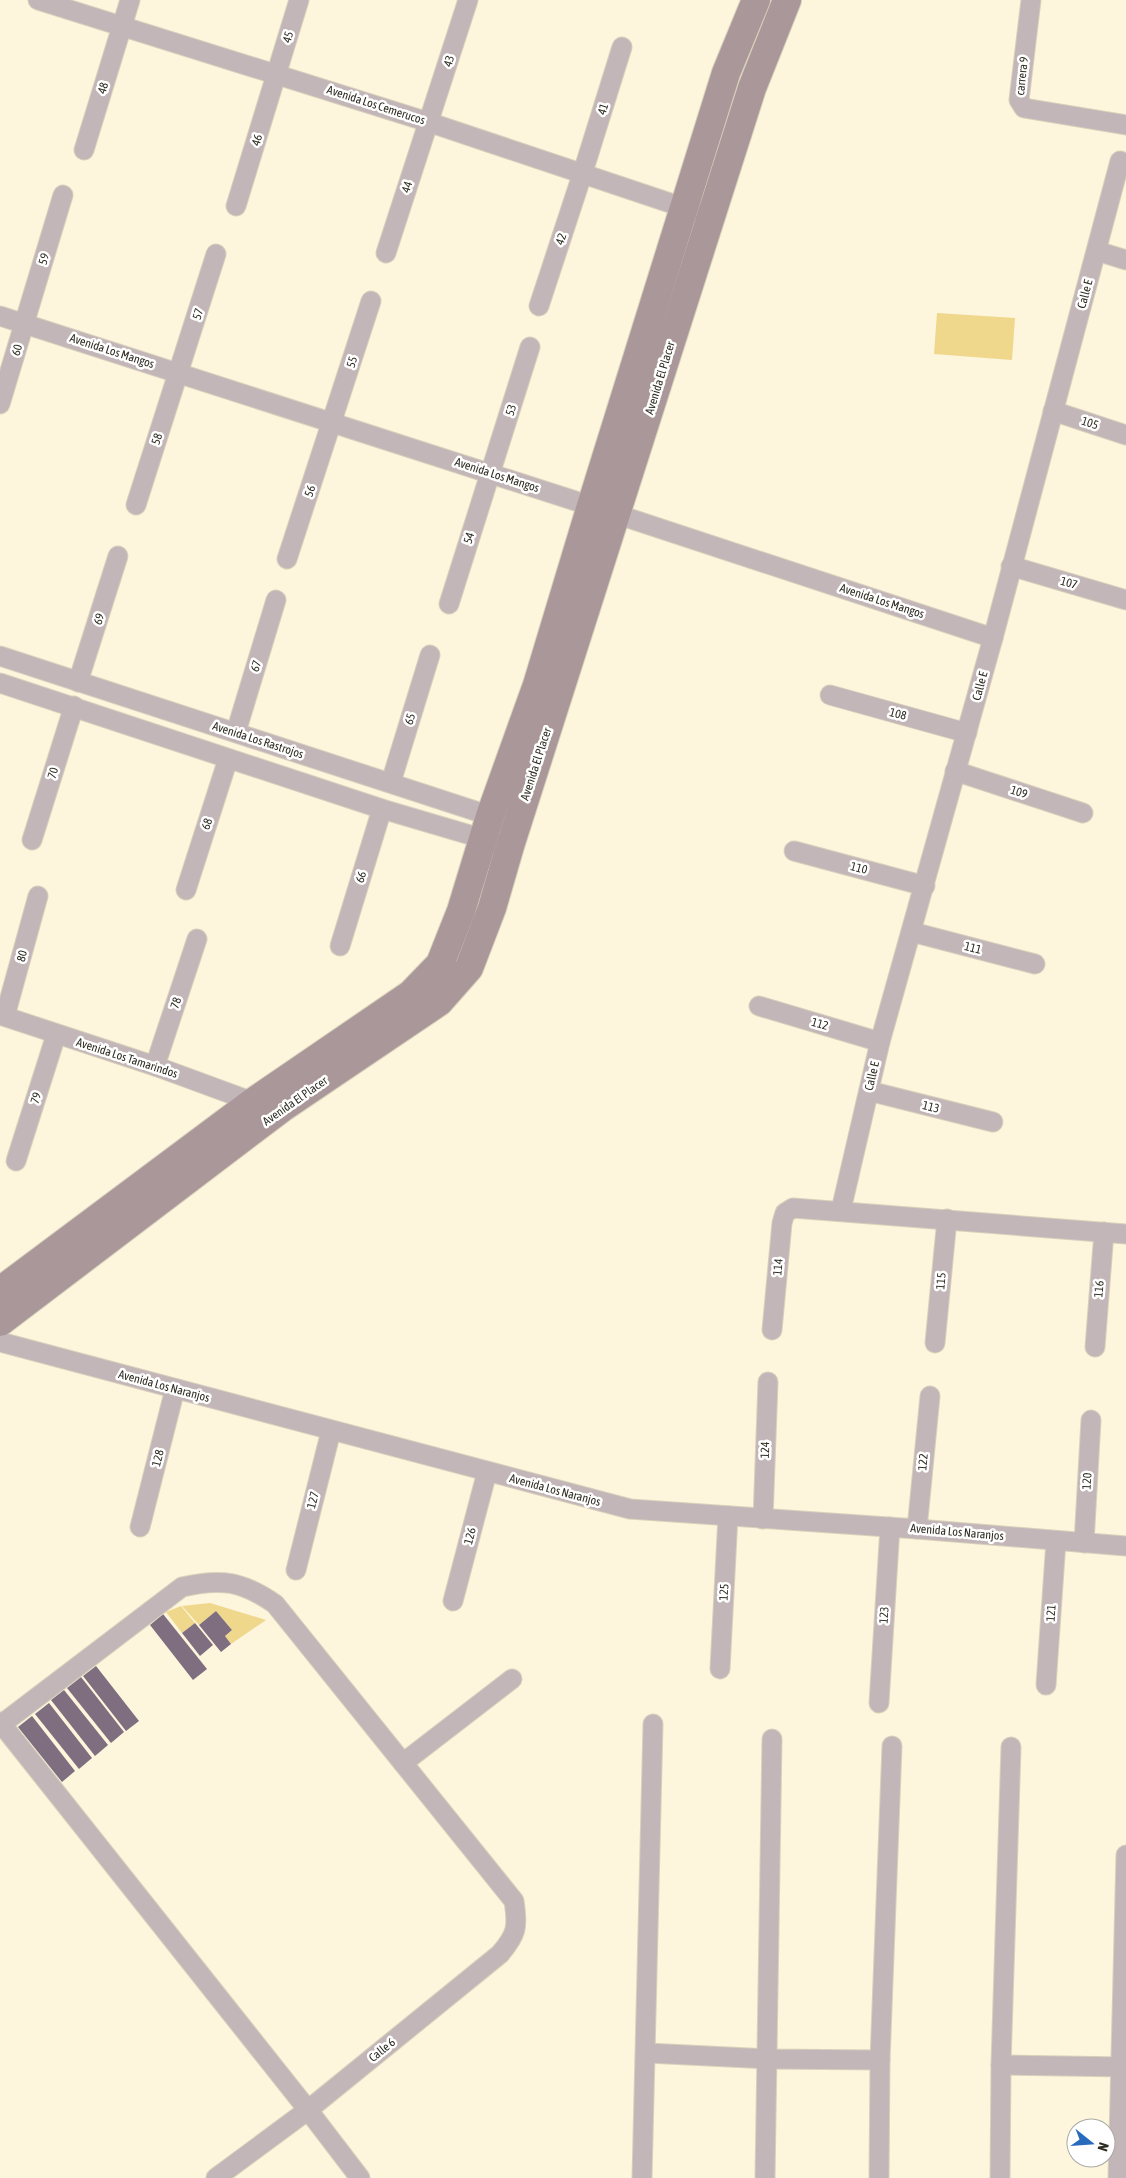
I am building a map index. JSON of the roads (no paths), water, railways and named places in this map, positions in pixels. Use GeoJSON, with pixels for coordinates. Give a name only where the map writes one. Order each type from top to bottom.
{"type":"FeatureCollection","features":[{"type":"Feature","properties":{"kind":"street","name":"Avenida Los Cemerucos"},"geometry":{"type":"LineString","coordinates":[[38,0],[276,73],[583,172],[684,209],[713,216]]}},
{"type":"Feature","properties":{"kind":"street","name":"48"},"geometry":{"type":"LineString","coordinates":[[84,150],[130,0]]}},
{"type":"Feature","properties":{"kind":"street","name":"45"},"geometry":{"type":"LineString","coordinates":[[276,73],[299,0]]}},
{"type":"Feature","properties":{"kind":"street","name":"43"},"geometry":{"type":"LineString","coordinates":[[428,122],[468,0]]}},
{"type":"Feature","properties":{"kind":"street","name":"Avenida El Placer"},"geometry":{"type":"LineString","coordinates":[[0,1291],[253,1102],[411,994],[440,964],[461,911],[486,827],[538,685],[591,506],[726,73],[756,0]]}},
{"type":"Feature","properties":{"kind":"street","name":"Avenida El Placer"},"geometry":{"type":"LineString","coordinates":[[0,1322],[282,1108],[439,1002],[469,968],[492,908],[513,835],[690,278],[713,216],[752,88],[787,0]]}},
{"type":"Feature","properties":{"kind":"street","name":"carrera 9"},"geometry":{"type":"LineString","coordinates":[[1031,0],[1019,100],[1024,108],[1126,125]]}},
{"type":"Feature","properties":{"kind":"street","name":"41"},"geometry":{"type":"LineString","coordinates":[[583,172],[622,47]]}},
{"type":"Feature","properties":{"kind":"street","name":"46"},"geometry":{"type":"LineString","coordinates":[[236,206],[276,73]]}},
{"type":"Feature","properties":{"kind":"street","name":"44"},"geometry":{"type":"LineString","coordinates":[[386,253],[428,122]]}},
{"type":"Feature","properties":{"kind":"street","name":"Calle E"},"geometry":{"type":"LineString","coordinates":[[841,1210],[880,1042],[993,638],[1120,161]]}},
{"type":"Feature","properties":{"kind":"street","name":"42"},"geometry":{"type":"LineString","coordinates":[[538,306],[583,172]]}},
{"type":"Feature","properties":{"kind":"street","name":"59"},"geometry":{"type":"LineString","coordinates":[[25,324],[63,195]]}},
{"type":"Feature","properties":{"kind":"street"},"geometry":{"type":"LineString","coordinates":[[1097,251],[1126,260]]}},
{"type":"Feature","properties":{"kind":"street","name":"57"},"geometry":{"type":"LineString","coordinates":[[179,373],[216,254]]}},
{"type":"Feature","properties":{"kind":"street","name":"55"},"geometry":{"type":"LineString","coordinates":[[333,422],[371,301]]}},
{"type":"Feature","properties":{"kind":"street","name":"Avenida Los Mangos"},"geometry":{"type":"LineString","coordinates":[[0,316],[490,472],[993,638]]}},
{"type":"Feature","properties":{"kind":"street","name":"60"},"geometry":{"type":"LineString","coordinates":[[0,404],[25,324]]}},
{"type":"Feature","properties":{"kind":"street","name":"53"},"geometry":{"type":"LineString","coordinates":[[490,472],[530,347]]}},
{"type":"Feature","properties":{"kind":"street","name":"58"},"geometry":{"type":"LineString","coordinates":[[136,505],[179,373]]}},
{"type":"Feature","properties":{"kind":"street","name":"105"},"geometry":{"type":"LineString","coordinates":[[1053,411],[1126,435]]}},
{"type":"Feature","properties":{"kind":"street","name":"56"},"geometry":{"type":"LineString","coordinates":[[287,559],[333,422]]}},
{"type":"Feature","properties":{"kind":"street","name":"54"},"geometry":{"type":"LineString","coordinates":[[449,604],[490,472]]}},
{"type":"Feature","properties":{"kind":"street","name":"69"},"geometry":{"type":"LineString","coordinates":[[78,682],[118,556]]}},
{"type":"Feature","properties":{"kind":"street","name":"107"},"geometry":{"type":"LineString","coordinates":[[1011,566],[1126,600]]}},
{"type":"Feature","properties":{"kind":"street","name":"67"},"geometry":{"type":"LineString","coordinates":[[236,732],[276,600]]}},
{"type":"Feature","properties":{"kind":"street","name":"65"},"geometry":{"type":"LineString","coordinates":[[391,782],[430,655]]}},
{"type":"Feature","properties":{"kind":"street","name":"Avenida Los Rastrojos"},"geometry":{"type":"LineString","coordinates":[[0,656],[391,782],[486,827]]}},
{"type":"Feature","properties":{"kind":"street","name":"Avenida Los Rastrojos"},"geometry":{"type":"LineString","coordinates":[[0,683],[382,809],[486,827],[513,835]]}},
{"type":"Feature","properties":{"kind":"street","name":"108"},"geometry":{"type":"LineString","coordinates":[[830,695],[967,733]]}},
{"type":"Feature","properties":{"kind":"street","name":"70"},"geometry":{"type":"LineString","coordinates":[[32,840],[74,706]]}},
{"type":"Feature","properties":{"kind":"street","name":"68"},"geometry":{"type":"LineString","coordinates":[[186,890],[228,758]]}},
{"type":"Feature","properties":{"kind":"street","name":"109"},"geometry":{"type":"LineString","coordinates":[[955,770],[1083,813]]}},
{"type":"Feature","properties":{"kind":"street","name":"66"},"geometry":{"type":"LineString","coordinates":[[340,946],[382,809]]}},
{"type":"Feature","properties":{"kind":"street","name":"110"},"geometry":{"type":"LineString","coordinates":[[794,851],[925,886]]}},
{"type":"Feature","properties":{"kind":"street","name":"80"},"geometry":{"type":"LineString","coordinates":[[3,1015],[38,896]]}},
{"type":"Feature","properties":{"kind":"street","name":"111"},"geometry":{"type":"LineString","coordinates":[[912,932],[1035,964]]}},
{"type":"Feature","properties":{"kind":"street","name":"78"},"geometry":{"type":"LineString","coordinates":[[155,1066],[196,939]]}},
{"type":"Feature","properties":{"kind":"street","name":"112"},"geometry":{"type":"LineString","coordinates":[[759,1006],[880,1042]]}},
{"type":"Feature","properties":{"kind":"street","name":"Avenida Los Tamarindos"},"geometry":{"type":"LineString","coordinates":[[3,1015],[56,1035],[155,1066],[253,1102]]}},
{"type":"Feature","properties":{"kind":"street","name":"79"},"geometry":{"type":"LineString","coordinates":[[16,1160],[56,1035]]}},
{"type":"Feature","properties":{"kind":"street","name":"113"},"geometry":{"type":"LineString","coordinates":[[869,1091],[993,1122]]}},
{"type":"Feature","properties":{"kind":"street","name":"114"},"geometry":{"type":"LineString","coordinates":[[772,1330],[782,1223],[785,1213],[793,1208],[841,1210]]}},
{"type":"Feature","properties":{"kind":"street"},"geometry":{"type":"LineString","coordinates":[[841,1210],[1126,1234]]}},
{"type":"Feature","properties":{"kind":"street","name":"115"},"geometry":{"type":"LineString","coordinates":[[935,1344],[947,1219]]}},
{"type":"Feature","properties":{"kind":"street","name":"116"},"geometry":{"type":"LineString","coordinates":[[1095,1347],[1104,1232]]}},
{"type":"Feature","properties":{"kind":"street","name":"Avenida Los Naranjos"},"geometry":{"type":"LineString","coordinates":[[0,1342],[630,1510],[890,1527],[1126,1546]]}},
{"type":"Feature","properties":{"kind":"street","name":"124"},"geometry":{"type":"LineString","coordinates":[[763,1519],[768,1382]]}},
{"type":"Feature","properties":{"kind":"street","name":"128"},"geometry":{"type":"LineString","coordinates":[[140,1527],[176,1389]]}},
{"type":"Feature","properties":{"kind":"street","name":"122"},"geometry":{"type":"LineString","coordinates":[[917,1529],[930,1396]]}},
{"type":"Feature","properties":{"kind":"street","name":"120"},"geometry":{"type":"LineString","coordinates":[[1084,1543],[1091,1420]]}},
{"type":"Feature","properties":{"kind":"street","name":"127"},"geometry":{"type":"LineString","coordinates":[[296,1570],[331,1431]]}},
{"type":"Feature","properties":{"kind":"street","name":"126"},"geometry":{"type":"LineString","coordinates":[[453,1601],[487,1472]]}},
{"type":"Feature","properties":{"kind":"street","name":"125"},"geometry":{"type":"LineString","coordinates":[[720,1669],[728,1516]]}},
{"type":"Feature","properties":{"kind":"street","name":"123"},"geometry":{"type":"LineString","coordinates":[[878,1703],[890,1527]]}},
{"type":"Feature","properties":{"kind":"street","name":"121"},"geometry":{"type":"LineString","coordinates":[[1046,1686],[1056,1541]]}},
{"type":"Feature","properties":{"kind":"street"},"geometry":{"type":"LineString","coordinates":[[360,2178],[1,1723],[182,1587],[201,1582],[224,1582],[255,1590],[275,1604],[404,1763],[512,1679]]}},
{"type":"Feature","properties":{"kind":"street"},"geometry":{"type":"LineString","coordinates":[[642,2178],[647,2052],[653,1724]]}},
{"type":"Feature","properties":{"kind":"street"},"geometry":{"type":"LineString","coordinates":[[765,2178],[772,1739]]}},
{"type":"Feature","properties":{"kind":"street"},"geometry":{"type":"LineString","coordinates":[[879,2178],[880,2060],[892,1746]]}},
{"type":"Feature","properties":{"kind":"street"},"geometry":{"type":"LineString","coordinates":[[1000,2178],[1000,2065],[1011,1747]]}},
{"type":"Feature","properties":{"kind":"street","name":"Calle 6"},"geometry":{"type":"LineString","coordinates":[[216,2178],[308,2110],[500,1954],[513,1938],[517,1920],[514,1901],[404,1763]]}},
{"type":"Feature","properties":{"kind":"street"},"geometry":{"type":"LineString","coordinates":[[1118,2178],[1123,2067],[1126,1855]]}},
{"type":"Feature","properties":{"kind":"street"},"geometry":{"type":"LineString","coordinates":[[647,2052],[768,2059],[880,2060]]}},
{"type":"Feature","properties":{"kind":"street"},"geometry":{"type":"LineString","coordinates":[[1000,2065],[1123,2067]]}}]}
